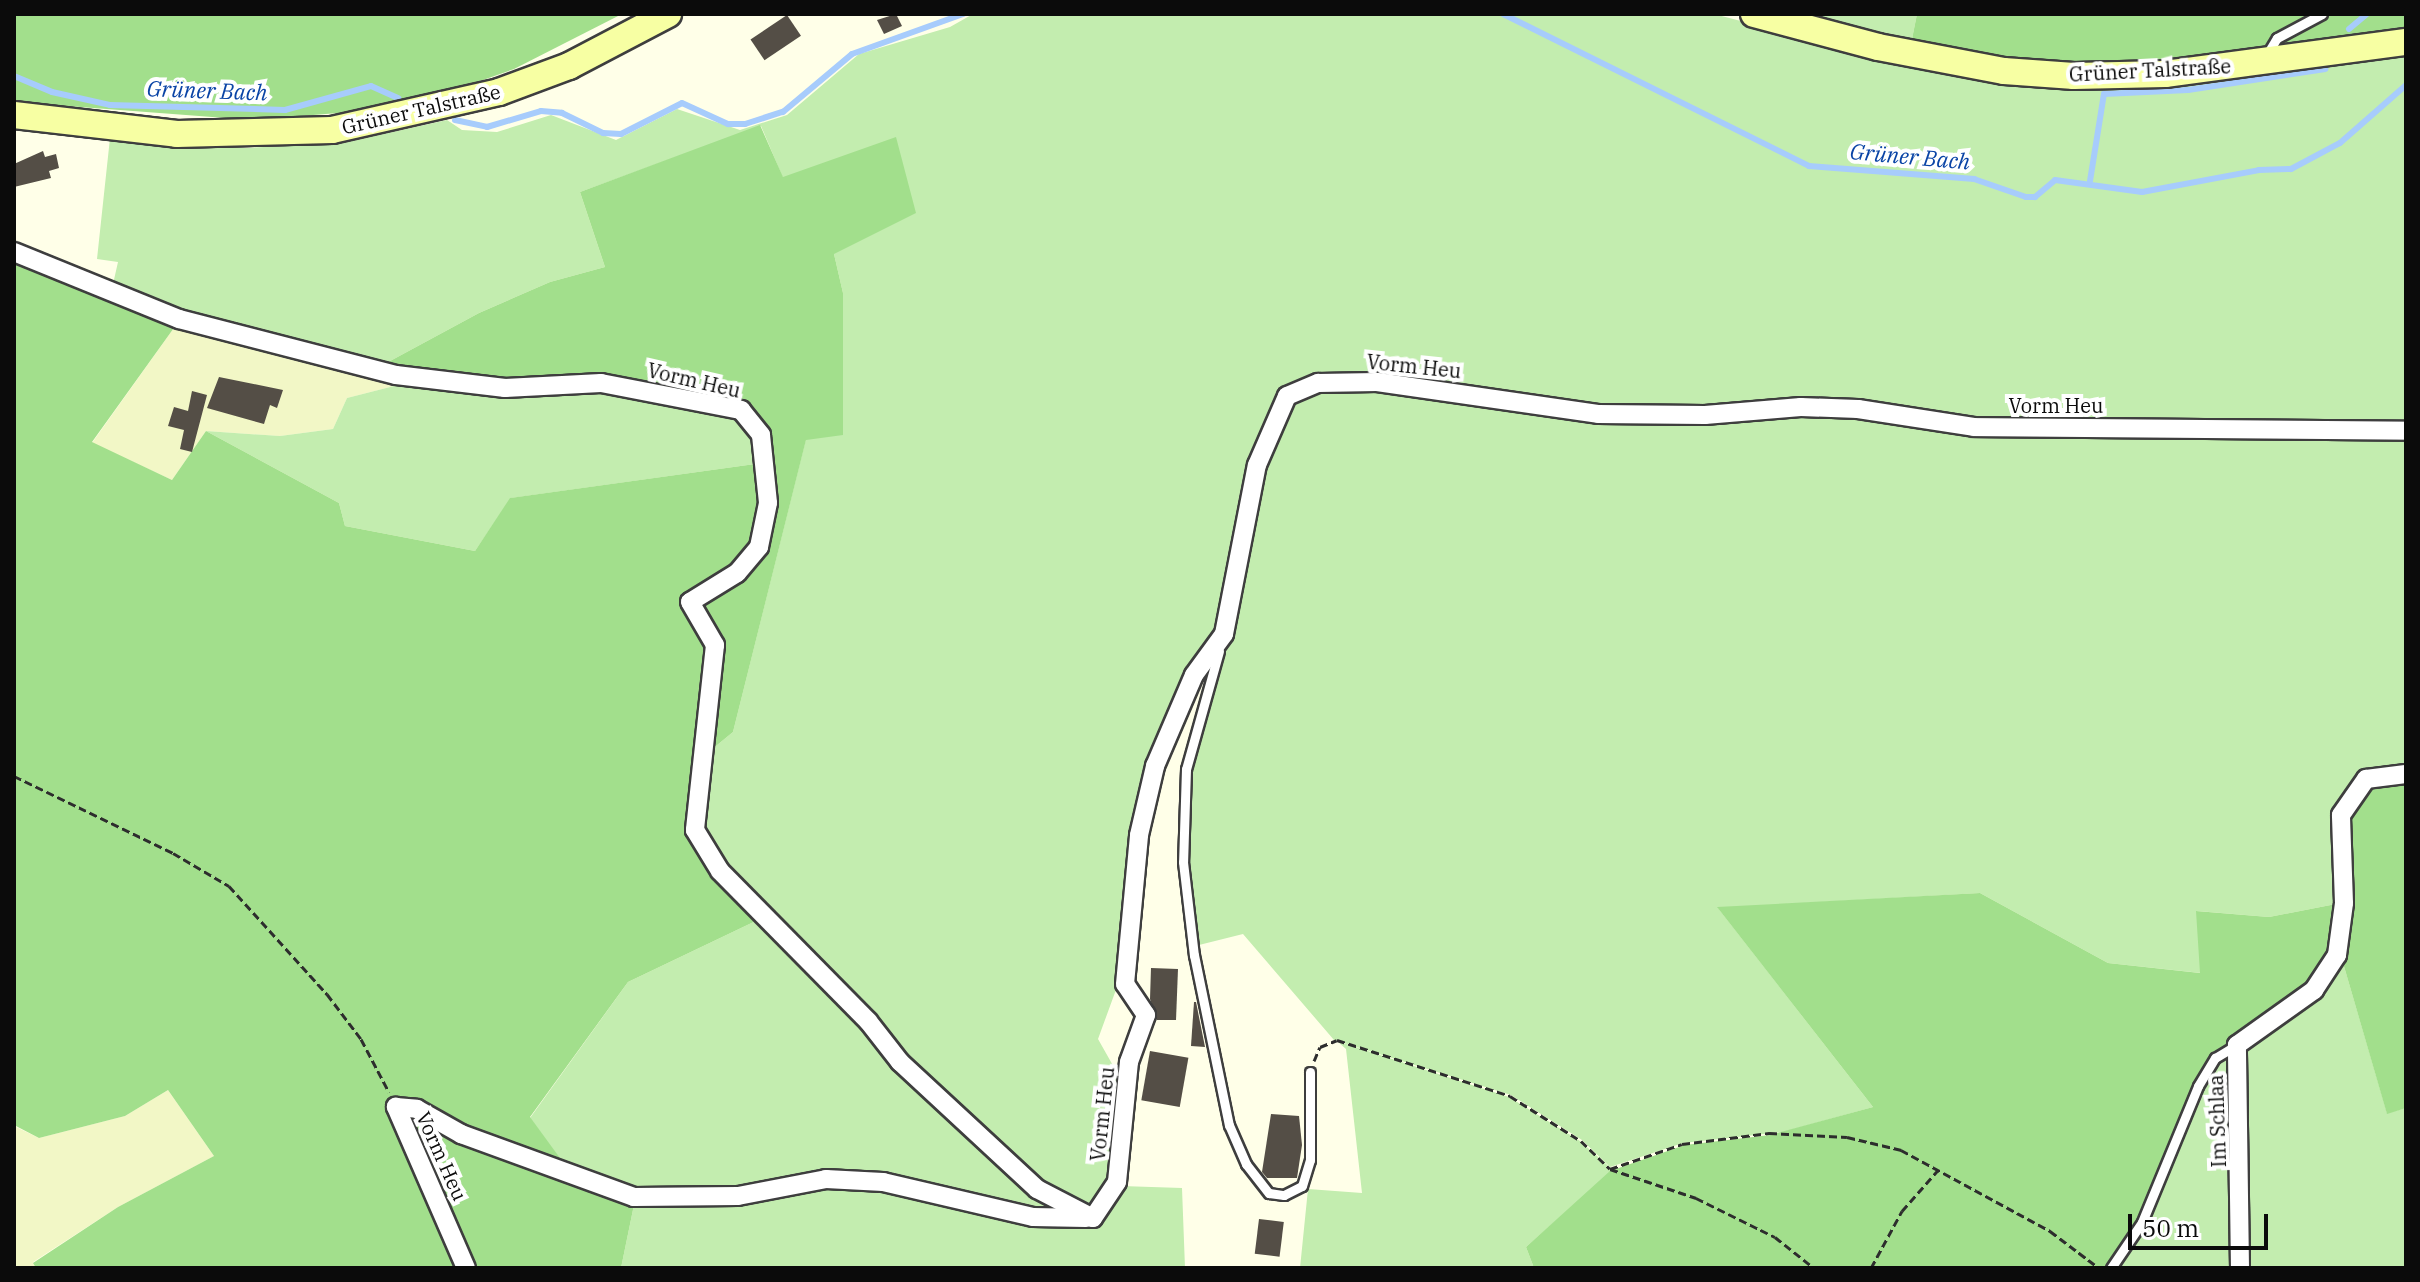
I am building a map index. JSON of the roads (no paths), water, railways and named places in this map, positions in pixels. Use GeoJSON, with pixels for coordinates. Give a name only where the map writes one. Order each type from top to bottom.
{"type":"FeatureCollection","features":[{"type":"Feature","properties":{"kind":"main road","name":"Grüner Talstraße"},"geometry":{"type":"LineString","coordinates":[[14,115],[177,134],[332,130],[499,92],[569,66],[668,14]]}},
{"type":"Feature","properties":{"kind":"main road","name":"Grüner Talstraße"},"geometry":{"type":"LineString","coordinates":[[1754,14],[1878,47],[2004,71],[2105,76],[2262,63],[2406,42]]}},
{"type":"Feature","properties":{"kind":"street","name":"Vorm Heu"},"geometry":{"type":"LineString","coordinates":[[14,252],[179,319],[396,375],[505,388],[601,383],[741,410],[761,435],[768,503],[759,547],[737,573],[690,602],[715,645],[695,830],[720,871],[868,1021],[900,1062],[1037,1189],[1093,1218]]}},
{"type":"Feature","properties":{"kind":"street","name":"Vorm Heu"},"geometry":{"type":"LineString","coordinates":[[1093,1218],[1117,1182],[1129,1062],[1146,1015],[1125,984],[1142,821],[1173,719],[1194,675],[1224,634],[1245,515],[1271,426],[1287,396],[1318,383],[1377,382],[1598,414],[1705,415],[1801,407],[1858,409],[1974,427],[2406,431]]}},
{"type":"Feature","properties":{"kind":"street"},"geometry":{"type":"LineString","coordinates":[[2237,1045],[2314,990],[2337,955],[2344,903],[2341,815],[2366,779],[2406,774]]}},
{"type":"Feature","properties":{"kind":"street","name":"Im Schlaa"},"geometry":{"type":"LineString","coordinates":[[2237,1045],[2240,1268]]}},
{"type":"Feature","properties":{"kind":"street","name":"Vorm Heu"},"geometry":{"type":"LineString","coordinates":[[466,1268],[396,1107],[417,1109],[461,1134],[634,1197],[738,1196],[826,1179],[883,1182],[1033,1217],[1093,1218]]}},
{"type":"Feature","properties":{"kind":"lane"},"geometry":{"type":"LineString","coordinates":[[2262,63],[2277,38],[2322,14]]}},
{"type":"Feature","properties":{"kind":"lane"},"geometry":{"type":"LineString","coordinates":[[1224,634],[1186,769],[1183,862],[1194,955],[1229,1125],[1246,1164],[1269,1193],[1284,1195],[1302,1186],[1310,1160],[1310,1072]]}},
{"type":"Feature","properties":{"kind":"lane"},"geometry":{"type":"LineString","coordinates":[[2111,1268],[2142,1222],[2198,1086],[2215,1058],[2237,1045]]}},
{"type":"Feature","properties":{"kind":"waterway","name":"Grüner Bach"},"geometry":{"type":"LineString","coordinates":[[455,120],[487,127],[541,111],[562,113],[603,133],[621,134],[682,103],[728,124],[745,124],[783,112],[852,54],[963,14]]}},
{"type":"Feature","properties":{"kind":"waterway","name":"Grüner Bach"},"geometry":{"type":"LineString","coordinates":[[1503,14],[1809,166],[1974,179],[2026,197],[2035,197],[2055,180],[2142,192],[2259,170],[2291,169],[2340,143],[2406,85]]}},
{"type":"Feature","properties":{"kind":"waterway"},"geometry":{"type":"LineString","coordinates":[[2349,29],[2367,14]]}},
{"type":"Feature","properties":{"kind":"waterway"},"geometry":{"type":"LineString","coordinates":[[2090,181],[2104,94],[2188,90],[2325,69]]}},
{"type":"Feature","properties":{"kind":"waterway","name":"Grüner Bach"},"geometry":{"type":"LineString","coordinates":[[14,76],[52,92],[110,105],[285,110],[371,86],[398,98]]}}]}
